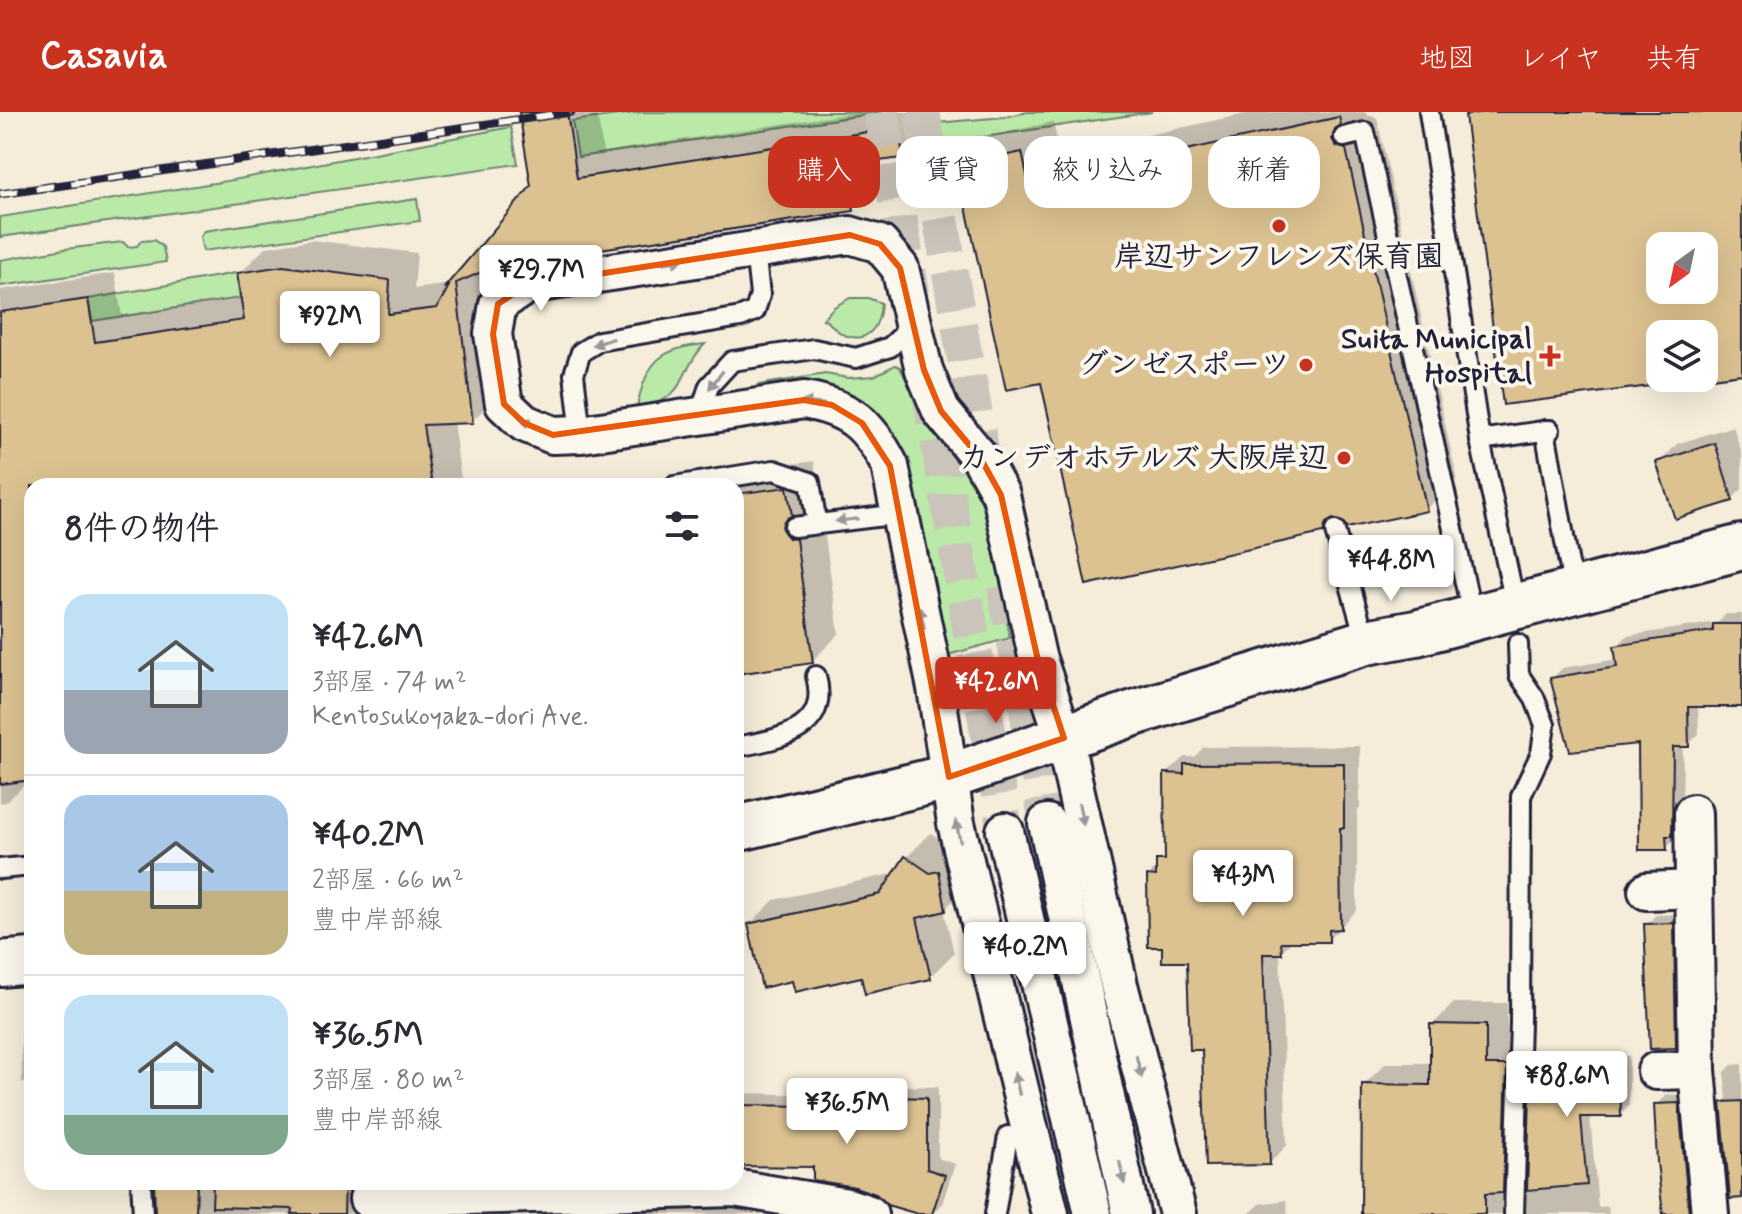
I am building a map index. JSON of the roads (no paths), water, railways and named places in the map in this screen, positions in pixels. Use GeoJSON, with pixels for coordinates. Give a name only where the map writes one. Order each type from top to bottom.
{"type":"FeatureCollection","features":[{"type":"Feature","properties":{"kind":"street"},"geometry":{"type":"LineString","coordinates":[[1050,1214],[962,853],[936,688],[890,466],[879,444],[862,423],[832,405],[804,400],[581,434],[553,435],[524,423],[504,404],[493,334],[498,304],[527,285],[850,235],[880,244],[900,268],[924,370],[941,411],[981,459],[1001,495],[1037,656],[1064,738],[1119,985],[1178,1214]]}},
{"type":"Feature","properties":{"kind":"street"},"geometry":{"type":"LineString","coordinates":[[744,827],[949,777],[1140,711],[1366,642],[1473,619],[1517,626],[1574,592],[1742,547]]}},
{"type":"Feature","properties":{"kind":"street"},"geometry":{"type":"LineString","coordinates":[[1693,813],[1697,1070],[1710,1214]]}},
{"type":"Feature","properties":{"kind":"street"},"geometry":{"type":"LineString","coordinates":[[1047,823],[1131,1214]]}},
{"type":"Feature","properties":{"kind":"street"},"geometry":{"type":"LineString","coordinates":[[1005,831],[1093,1214]]}},
{"type":"Feature","properties":{"kind":"street"},"geometry":{"type":"LineString","coordinates":[[1647,891],[1694,889]]}},
{"type":"Feature","properties":{"kind":"street"},"geometry":{"type":"LineString","coordinates":[[0,964],[24,962]]}},
{"type":"Feature","properties":{"kind":"street"},"geometry":{"type":"LineString","coordinates":[[1656,1071],[1697,1070]]}},
{"type":"Feature","properties":{"kind":"street"},"geometry":{"type":"LineString","coordinates":[[368,1198],[661,1190]]}},
{"type":"Feature","properties":{"kind":"street"},"geometry":{"type":"LineString","coordinates":[[744,1190],[848,1207],[869,1214]]}},
{"type":"Feature","properties":{"kind":"lane"},"geometry":{"type":"LineString","coordinates":[[1429,112],[1480,440],[1517,626],[1519,675],[1534,697],[1545,725],[1541,753],[1521,796],[1520,1023],[1514,1214]]}},
{"type":"Feature","properties":{"kind":"lane"},"geometry":{"type":"LineString","coordinates":[[1344,137],[1365,132],[1473,619]]}},
{"type":"Feature","properties":{"kind":"lane"},"geometry":{"type":"LineString","coordinates":[[581,434],[574,374],[581,352],[599,341],[741,317],[755,311],[760,295],[755,250]]}},
{"type":"Feature","properties":{"kind":"lane"},"geometry":{"type":"LineString","coordinates":[[699,417],[709,386],[732,361],[814,349],[856,358],[890,347],[913,325]]}},
{"type":"Feature","properties":{"kind":"lane"},"geometry":{"type":"LineString","coordinates":[[1480,440],[1548,430],[1574,592]]}},
{"type":"Feature","properties":{"kind":"lane"},"geometry":{"type":"LineString","coordinates":[[724,478],[774,470],[810,482],[817,524]]}},
{"type":"Feature","properties":{"kind":"lane"},"geometry":{"type":"LineString","coordinates":[[794,527],[900,514]]}},
{"type":"Feature","properties":{"kind":"lane"},"geometry":{"type":"LineString","coordinates":[[1335,531],[1366,642]]}},
{"type":"Feature","properties":{"kind":"lane"},"geometry":{"type":"LineString","coordinates":[[744,745],[786,737],[799,729],[816,706],[816,676]]}},
{"type":"Feature","properties":{"kind":"lane"},"geometry":{"type":"LineString","coordinates":[[0,869],[24,867]]}},
{"type":"Feature","properties":{"kind":"lane"},"geometry":{"type":"LineString","coordinates":[[995,1214],[1008,1136]]}},
{"type":"Feature","properties":{"kind":"lane"},"geometry":{"type":"LineString","coordinates":[[142,1190],[143,1214]]}},
{"type":"Feature","properties":{"kind":"tunnel"},"geometry":{"type":"LineString","coordinates":[[881,112],[912,293]]}},
{"type":"Feature","properties":{"kind":"tunnel"},"geometry":{"type":"LineString","coordinates":[[922,112],[985,473]]}},
{"type":"Feature","properties":{"kind":"tunnel"},"geometry":{"type":"LineString","coordinates":[[929,387],[1005,831]]}},
{"type":"Feature","properties":{"kind":"tunnel"},"geometry":{"type":"LineString","coordinates":[[1005,586],[1047,823]]}},
{"type":"Feature","properties":{"kind":"railway"},"geometry":{"type":"LineString","coordinates":[[0,194],[571,112]]}},
{"type":"Feature","properties":{"kind":"place","name":"岸辺サンフレンズ保育園"},"geometry":{"type":"Point","coordinates":[1279,226]}},
{"type":"Feature","properties":{"kind":"place","name":"Suita Municipal Hospital"},"geometry":{"type":"Point","coordinates":[1550,356]}},
{"type":"Feature","properties":{"kind":"place","name":"グンゼスポーツ"},"geometry":{"type":"Point","coordinates":[1306,365]}},
{"type":"Feature","properties":{"kind":"place","name":"カンデオホテルズ 大阪岸辺"},"geometry":{"type":"Point","coordinates":[1344,458]}}]}
